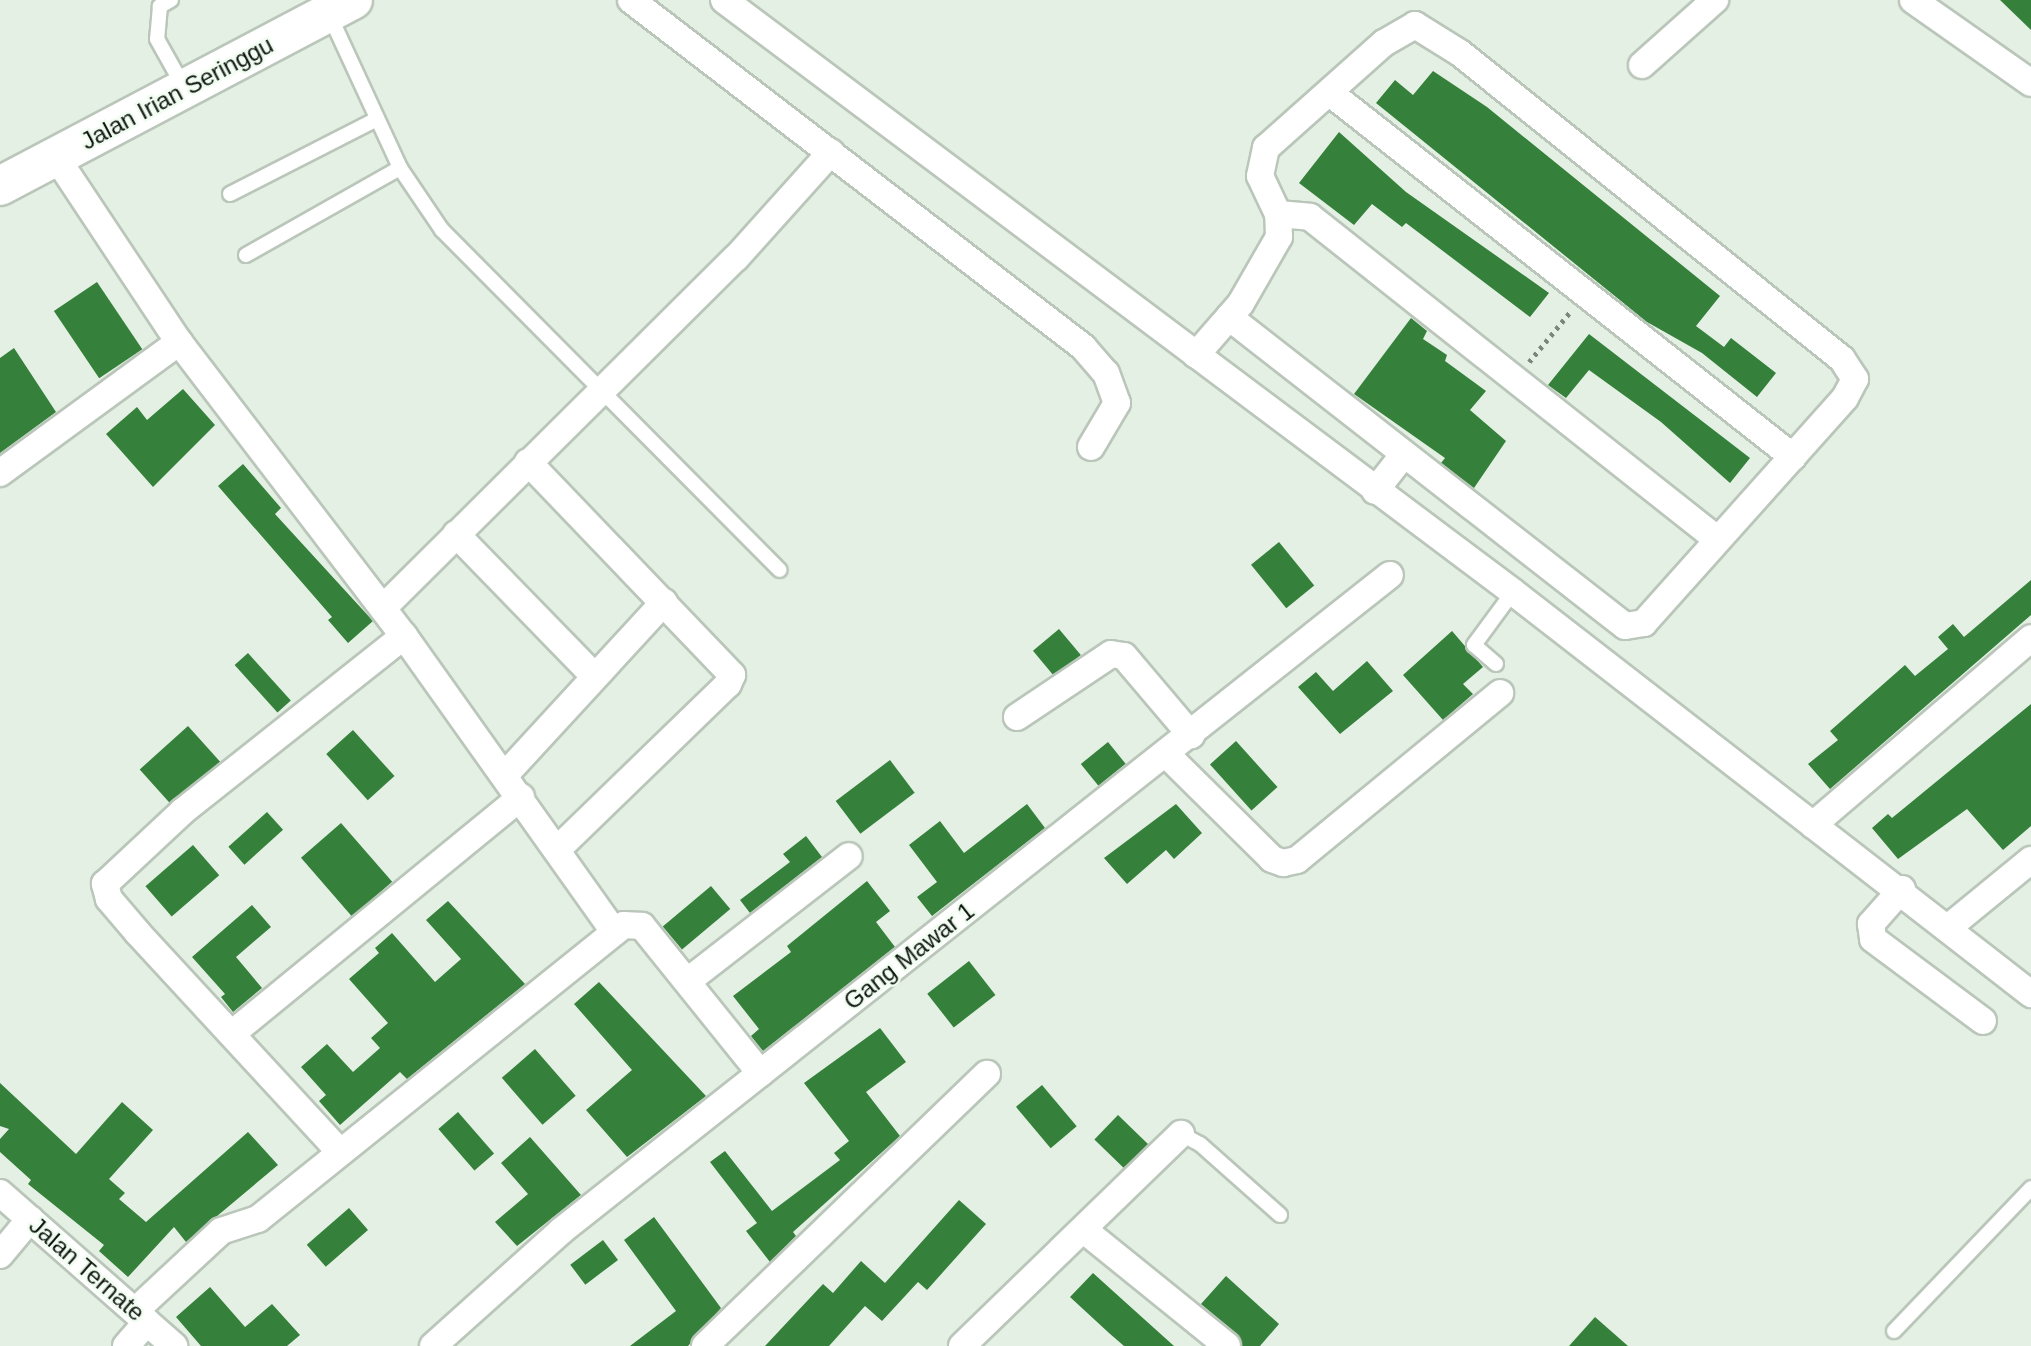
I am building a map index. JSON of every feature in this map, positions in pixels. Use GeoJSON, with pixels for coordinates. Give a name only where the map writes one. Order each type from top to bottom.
{"type":"FeatureCollection","features":[{"type":"Feature","properties":{"kind":"street"},"geometry":{"type":"LineString","coordinates":[[631,0],[1083,347],[1106,373],[1117,403],[1091,447]]}},
{"type":"Feature","properties":{"kind":"street"},"geometry":{"type":"LineString","coordinates":[[724,0],[1375,491],[1509,597],[1813,825],[1898,893],[1949,927],[2031,994]]}},
{"type":"Feature","properties":{"kind":"street"},"geometry":{"type":"LineString","coordinates":[[1643,65],[1715,0]]}},
{"type":"Feature","properties":{"kind":"street"},"geometry":{"type":"LineString","coordinates":[[1913,0],[2031,83]]}},
{"type":"Feature","properties":{"kind":"street","name":"Jalan Irian Seringgu"},"geometry":{"type":"LineString","coordinates":[[0,186],[341,7]]}},
{"type":"Feature","properties":{"kind":"street"},"geometry":{"type":"LineString","coordinates":[[1196,355],[1229,317],[1279,237],[1279,214],[1260,176],[1266,148],[1384,43],[1415,24],[1460,53],[1853,370],[1855,379],[1845,398],[1644,623],[1625,626],[1229,317]]}},
{"type":"Feature","properties":{"kind":"street"},"geometry":{"type":"LineString","coordinates":[[1329,93],[1793,457]]}},
{"type":"Feature","properties":{"kind":"street"},"geometry":{"type":"LineString","coordinates":[[383,608],[736,258],[831,152]]}},
{"type":"Feature","properties":{"kind":"street"},"geometry":{"type":"LineString","coordinates":[[56,157],[179,342],[404,636],[559,848],[614,932]]}},
{"type":"Feature","properties":{"kind":"street"},"geometry":{"type":"LineString","coordinates":[[1279,214],[1310,217],[1517,377],[1718,540]]}},
{"type":"Feature","properties":{"kind":"street"},"geometry":{"type":"LineString","coordinates":[[0,472],[179,342]]}},
{"type":"Feature","properties":{"kind":"street"},"geometry":{"type":"LineString","coordinates":[[1375,491],[1404,454]]}},
{"type":"Feature","properties":{"kind":"street"},"geometry":{"type":"LineString","coordinates":[[528,462],[727,667],[729,684],[559,848]]}},
{"type":"Feature","properties":{"kind":"street"},"geometry":{"type":"LineString","coordinates":[[456,534],[595,677]]}},
{"type":"Feature","properties":{"kind":"street","name":"Gang Mawar 1"},"geometry":{"type":"LineString","coordinates":[[433,1346],[561,1231],[1390,575]]}},
{"type":"Feature","properties":{"kind":"street"},"geometry":{"type":"LineString","coordinates":[[505,775],[664,602]]}},
{"type":"Feature","properties":{"kind":"street"},"geometry":{"type":"LineString","coordinates":[[340,1152],[234,1032],[109,900],[105,884],[204,793],[404,636]]}},
{"type":"Feature","properties":{"kind":"street"},"geometry":{"type":"LineString","coordinates":[[1813,825],[2031,638]]}},
{"type":"Feature","properties":{"kind":"street"},"geometry":{"type":"LineString","coordinates":[[1017,717],[1111,654],[1124,656],[1191,735]]}},
{"type":"Feature","properties":{"kind":"street"},"geometry":{"type":"LineString","coordinates":[[1166,754],[1272,859],[1283,863],[1297,860],[1500,693]]}},
{"type":"Feature","properties":{"kind":"street"},"geometry":{"type":"LineString","coordinates":[[234,1032],[521,797]]}},
{"type":"Feature","properties":{"kind":"street"},"geometry":{"type":"LineString","coordinates":[[690,980],[849,856]]}},
{"type":"Feature","properties":{"kind":"street"},"geometry":{"type":"LineString","coordinates":[[1949,927],[2031,860]]}},
{"type":"Feature","properties":{"kind":"street"},"geometry":{"type":"LineString","coordinates":[[1898,893],[1871,924],[1873,939],[1884,950],[1983,1021]]}},
{"type":"Feature","properties":{"kind":"street"},"geometry":{"type":"LineString","coordinates":[[126,1346],[141,1316],[221,1231],[258,1219],[614,932],[634,922],[642,926],[690,980],[760,1073]]}},
{"type":"Feature","properties":{"kind":"street"},"geometry":{"type":"LineString","coordinates":[[705,1346],[988,1074]]}},
{"type":"Feature","properties":{"kind":"street"},"geometry":{"type":"LineString","coordinates":[[962,1346],[1181,1134]]}},
{"type":"Feature","properties":{"kind":"street","name":"Jalan Ternate"},"geometry":{"type":"LineString","coordinates":[[0,1193],[174,1346]]}},
{"type":"Feature","properties":{"kind":"street"},"geometry":{"type":"LineString","coordinates":[[0,1255],[30,1219]]}},
{"type":"Feature","properties":{"kind":"street"},"geometry":{"type":"LineString","coordinates":[[1084,1230],[1227,1346]]}},
{"type":"Feature","properties":{"kind":"lane"},"geometry":{"type":"LineString","coordinates":[[172,0],[160,6],[157,39],[184,89]]}},
{"type":"Feature","properties":{"kind":"lane"},"geometry":{"type":"LineString","coordinates":[[341,7],[377,120],[400,168],[442,230],[601,393],[780,570]]}},
{"type":"Feature","properties":{"kind":"lane"},"geometry":{"type":"LineString","coordinates":[[230,194],[377,120]]}},
{"type":"Feature","properties":{"kind":"lane"},"geometry":{"type":"LineString","coordinates":[[246,255],[400,168]]}},
{"type":"Feature","properties":{"kind":"lane"},"geometry":{"type":"LineString","coordinates":[[1496,664],[1474,645],[1509,597]]}},
{"type":"Feature","properties":{"kind":"lane"},"geometry":{"type":"LineString","coordinates":[[1181,1134],[1200,1144],[1280,1215]]}},
{"type":"Feature","properties":{"kind":"lane"},"geometry":{"type":"LineString","coordinates":[[1894,1331],[2031,1188]]}},
{"type":"Feature","properties":{"kind":"path"},"geometry":{"type":"LineString","coordinates":[[1517,377],[1586,292]]}},
{"type":"Feature","properties":{"kind":"building"},"geometry":{"type":"Polygon","coordinates":[[[2000,0],[2031,0],[2031,30],[2000,0]]]}},
{"type":"Feature","properties":{"kind":"building"},"geometry":{"type":"Polygon","coordinates":[[[1433,71],[1487,107],[1720,296],[1696,326],[1724,347],[1731,338],[1776,373],[1757,397],[1702,353],[1647,322],[1376,103],[1395,80],[1413,95],[1433,71]]]}},
{"type":"Feature","properties":{"kind":"building"},"geometry":{"type":"Polygon","coordinates":[[[1339,132],[1406,192],[1549,293],[1530,317],[1406,223],[1402,227],[1372,204],[1354,225],[1299,183],[1339,132]]]}},
{"type":"Feature","properties":{"kind":"building"},"geometry":{"type":"Polygon","coordinates":[[[97,282],[142,349],[99,378],[54,311],[97,282]]]}},
{"type":"Feature","properties":{"kind":"building"},"geometry":{"type":"Polygon","coordinates":[[[1411,318],[1427,331],[1423,339],[1447,355],[1445,361],[1486,391],[1470,410],[1506,441],[1474,488],[1441,463],[1445,458],[1354,394],[1411,318]]]}},
{"type":"Feature","properties":{"kind":"building"},"geometry":{"type":"Polygon","coordinates":[[[1589,334],[1750,458],[1730,483],[1661,422],[1589,370],[1566,398],[1548,385],[1589,334]]]}},
{"type":"Feature","properties":{"kind":"building"},"geometry":{"type":"Polygon","coordinates":[[[14,348],[56,412],[0,453],[0,358],[14,348]]]}},
{"type":"Feature","properties":{"kind":"building"},"geometry":{"type":"Polygon","coordinates":[[[183,389],[215,425],[153,487],[106,434],[137,407],[147,420],[183,389]]]}},
{"type":"Feature","properties":{"kind":"building"},"geometry":{"type":"Polygon","coordinates":[[[243,464],[281,508],[275,514],[373,621],[348,643],[328,620],[332,617],[218,486],[243,464]]]}},
{"type":"Feature","properties":{"kind":"building"},"geometry":{"type":"Polygon","coordinates":[[[1279,542],[1314,586],[1286,608],[1251,565],[1279,542]]]}},
{"type":"Feature","properties":{"kind":"building"},"geometry":{"type":"Polygon","coordinates":[[[2031,580],[2031,615],[1830,789],[1808,764],[1838,740],[1830,731],[1905,665],[1915,676],[1948,649],[1938,637],[1953,624],[1964,637],[2031,580]]]}},
{"type":"Feature","properties":{"kind":"building"},"geometry":{"type":"Polygon","coordinates":[[[1059,629],[1081,655],[1055,677],[1033,651],[1059,629]]]}},
{"type":"Feature","properties":{"kind":"building"},"geometry":{"type":"Polygon","coordinates":[[[1452,631],[1483,667],[1463,684],[1473,694],[1443,720],[1403,675],[1452,631]]]}},
{"type":"Feature","properties":{"kind":"building"},"geometry":{"type":"Polygon","coordinates":[[[248,653],[291,701],[277,713],[235,665],[248,653]]]}},
{"type":"Feature","properties":{"kind":"building"},"geometry":{"type":"Polygon","coordinates":[[[1367,661],[1393,691],[1340,734],[1298,687],[1316,672],[1333,691],[1367,661]]]}},
{"type":"Feature","properties":{"kind":"building"},"geometry":{"type":"Polygon","coordinates":[[[2031,704],[2031,826],[2003,850],[1967,809],[1898,859],[1872,828],[1888,814],[1892,818],[2031,704]]]}},
{"type":"Feature","properties":{"kind":"building"},"geometry":{"type":"Polygon","coordinates":[[[188,726],[220,762],[172,805],[140,769],[188,726]]]}},
{"type":"Feature","properties":{"kind":"building"},"geometry":{"type":"Polygon","coordinates":[[[353,730],[394,776],[368,800],[326,754],[353,730]]]}},
{"type":"Feature","properties":{"kind":"building"},"geometry":{"type":"Polygon","coordinates":[[[1236,741],[1277,787],[1251,810],[1210,764],[1236,741]]]}},
{"type":"Feature","properties":{"kind":"building"},"geometry":{"type":"Polygon","coordinates":[[[1108,742],[1126,764],[1098,786],[1081,764],[1108,742]]]}},
{"type":"Feature","properties":{"kind":"building"},"geometry":{"type":"Polygon","coordinates":[[[890,760],[915,793],[860,834],[836,801],[890,760]]]}},
{"type":"Feature","properties":{"kind":"building"},"geometry":{"type":"Polygon","coordinates":[[[1027,804],[1045,828],[932,916],[917,897],[937,882],[909,845],[940,821],[964,853],[1027,804]]]}},
{"type":"Feature","properties":{"kind":"building"},"geometry":{"type":"Polygon","coordinates":[[[1176,804],[1202,833],[1174,859],[1166,850],[1127,884],[1104,858],[1176,804]]]}},
{"type":"Feature","properties":{"kind":"building"},"geometry":{"type":"Polygon","coordinates":[[[267,812],[283,830],[244,865],[228,847],[267,812]]]}},
{"type":"Feature","properties":{"kind":"building"},"geometry":{"type":"Polygon","coordinates":[[[341,823],[392,882],[352,917],[301,858],[341,823]]]}},
{"type":"Feature","properties":{"kind":"building"},"geometry":{"type":"Polygon","coordinates":[[[806,836],[822,857],[750,913],[740,900],[790,862],[783,854],[806,836]]]}},
{"type":"Feature","properties":{"kind":"building"},"geometry":{"type":"Polygon","coordinates":[[[193,845],[219,875],[172,917],[145,886],[193,845]]]}},
{"type":"Feature","properties":{"kind":"building"},"geometry":{"type":"Polygon","coordinates":[[[867,881],[890,911],[876,922],[895,947],[763,1051],[751,1036],[759,1029],[733,996],[791,952],[787,946],[867,881]]]}},
{"type":"Feature","properties":{"kind":"building"},"geometry":{"type":"Polygon","coordinates":[[[711,886],[730,909],[682,949],[663,926],[711,886]]]}},
{"type":"Feature","properties":{"kind":"building"},"geometry":{"type":"Polygon","coordinates":[[[448,901],[525,984],[407,1079],[400,1072],[340,1125],[319,1101],[326,1095],[301,1067],[327,1044],[353,1072],[380,1048],[371,1038],[388,1023],[349,979],[379,953],[375,948],[392,933],[435,982],[461,959],[426,920],[448,901]]]}},
{"type":"Feature","properties":{"kind":"building"},"geometry":{"type":"Polygon","coordinates":[[[252,905],[271,927],[236,957],[262,988],[233,1012],[221,997],[225,994],[192,957],[252,905]]]}},
{"type":"Feature","properties":{"kind":"building"},"geometry":{"type":"Polygon","coordinates":[[[969,961],[995,995],[954,1028],[927,994],[969,961]]]}},
{"type":"Feature","properties":{"kind":"building"},"geometry":{"type":"Polygon","coordinates":[[[599,982],[706,1096],[627,1157],[586,1110],[632,1070],[574,1004],[599,982]]]}},
{"type":"Feature","properties":{"kind":"building"},"geometry":{"type":"Polygon","coordinates":[[[880,1028],[906,1062],[866,1092],[900,1136],[793,1232],[796,1236],[770,1262],[746,1231],[757,1223],[710,1162],[725,1151],[772,1211],[840,1160],[834,1153],[849,1141],[804,1083],[880,1028]]]}},
{"type":"Feature","properties":{"kind":"building"},"geometry":{"type":"Polygon","coordinates":[[[535,1049],[576,1096],[542,1125],[502,1078],[535,1049]]]}},
{"type":"Feature","properties":{"kind":"building"},"geometry":{"type":"Polygon","coordinates":[[[0,1083],[76,1154],[122,1102],[153,1130],[109,1179],[125,1193],[119,1199],[146,1222],[248,1132],[278,1165],[186,1242],[174,1227],[128,1277],[99,1251],[104,1245],[28,1184],[31,1180],[0,1152],[0,1139],[9,1129],[0,1126],[0,1083]]]}},
{"type":"Feature","properties":{"kind":"building"},"geometry":{"type":"Polygon","coordinates":[[[1042,1085],[1077,1126],[1051,1148],[1016,1107],[1042,1085]]]}},
{"type":"Feature","properties":{"kind":"building"},"geometry":{"type":"Polygon","coordinates":[[[458,1112],[494,1154],[474,1171],[438,1129],[458,1112]]]}},
{"type":"Feature","properties":{"kind":"building"},"geometry":{"type":"Polygon","coordinates":[[[1118,1115],[1148,1144],[1125,1169],[1094,1139],[1118,1115]]]}},
{"type":"Feature","properties":{"kind":"building"},"geometry":{"type":"Polygon","coordinates":[[[530,1137],[581,1195],[517,1246],[495,1222],[528,1194],[501,1163],[530,1137]]]}},
{"type":"Feature","properties":{"kind":"building"},"geometry":{"type":"Polygon","coordinates":[[[959,1200],[986,1224],[927,1290],[918,1282],[882,1321],[865,1306],[829,1346],[765,1346],[823,1284],[833,1293],[861,1261],[885,1283],[959,1200]]]}},
{"type":"Feature","properties":{"kind":"building"},"geometry":{"type":"Polygon","coordinates":[[[349,1208],[368,1230],[326,1267],[307,1245],[349,1208]]]}},
{"type":"Feature","properties":{"kind":"building"},"geometry":{"type":"Polygon","coordinates":[[[654,1217],[721,1308],[688,1346],[630,1346],[676,1311],[624,1240],[654,1217]]]}},
{"type":"Feature","properties":{"kind":"building"},"geometry":{"type":"Polygon","coordinates":[[[603,1240],[618,1260],[585,1285],[570,1265],[603,1240]]]}},
{"type":"Feature","properties":{"kind":"building"},"geometry":{"type":"Polygon","coordinates":[[[1093,1273],[1174,1346],[1124,1346],[1109,1333],[1070,1297],[1093,1273]]]}},
{"type":"Feature","properties":{"kind":"building"},"geometry":{"type":"Polygon","coordinates":[[[1226,1276],[1279,1324],[1260,1346],[1242,1346],[1237,1334],[1201,1304],[1226,1276]]]}},
{"type":"Feature","properties":{"kind":"building"},"geometry":{"type":"Polygon","coordinates":[[[210,1287],[245,1327],[272,1304],[300,1335],[287,1346],[201,1346],[176,1317],[210,1287]]]}},
{"type":"Feature","properties":{"kind":"building"},"geometry":{"type":"Polygon","coordinates":[[[1595,1317],[1628,1346],[1569,1346],[1595,1317]]]}}]}
